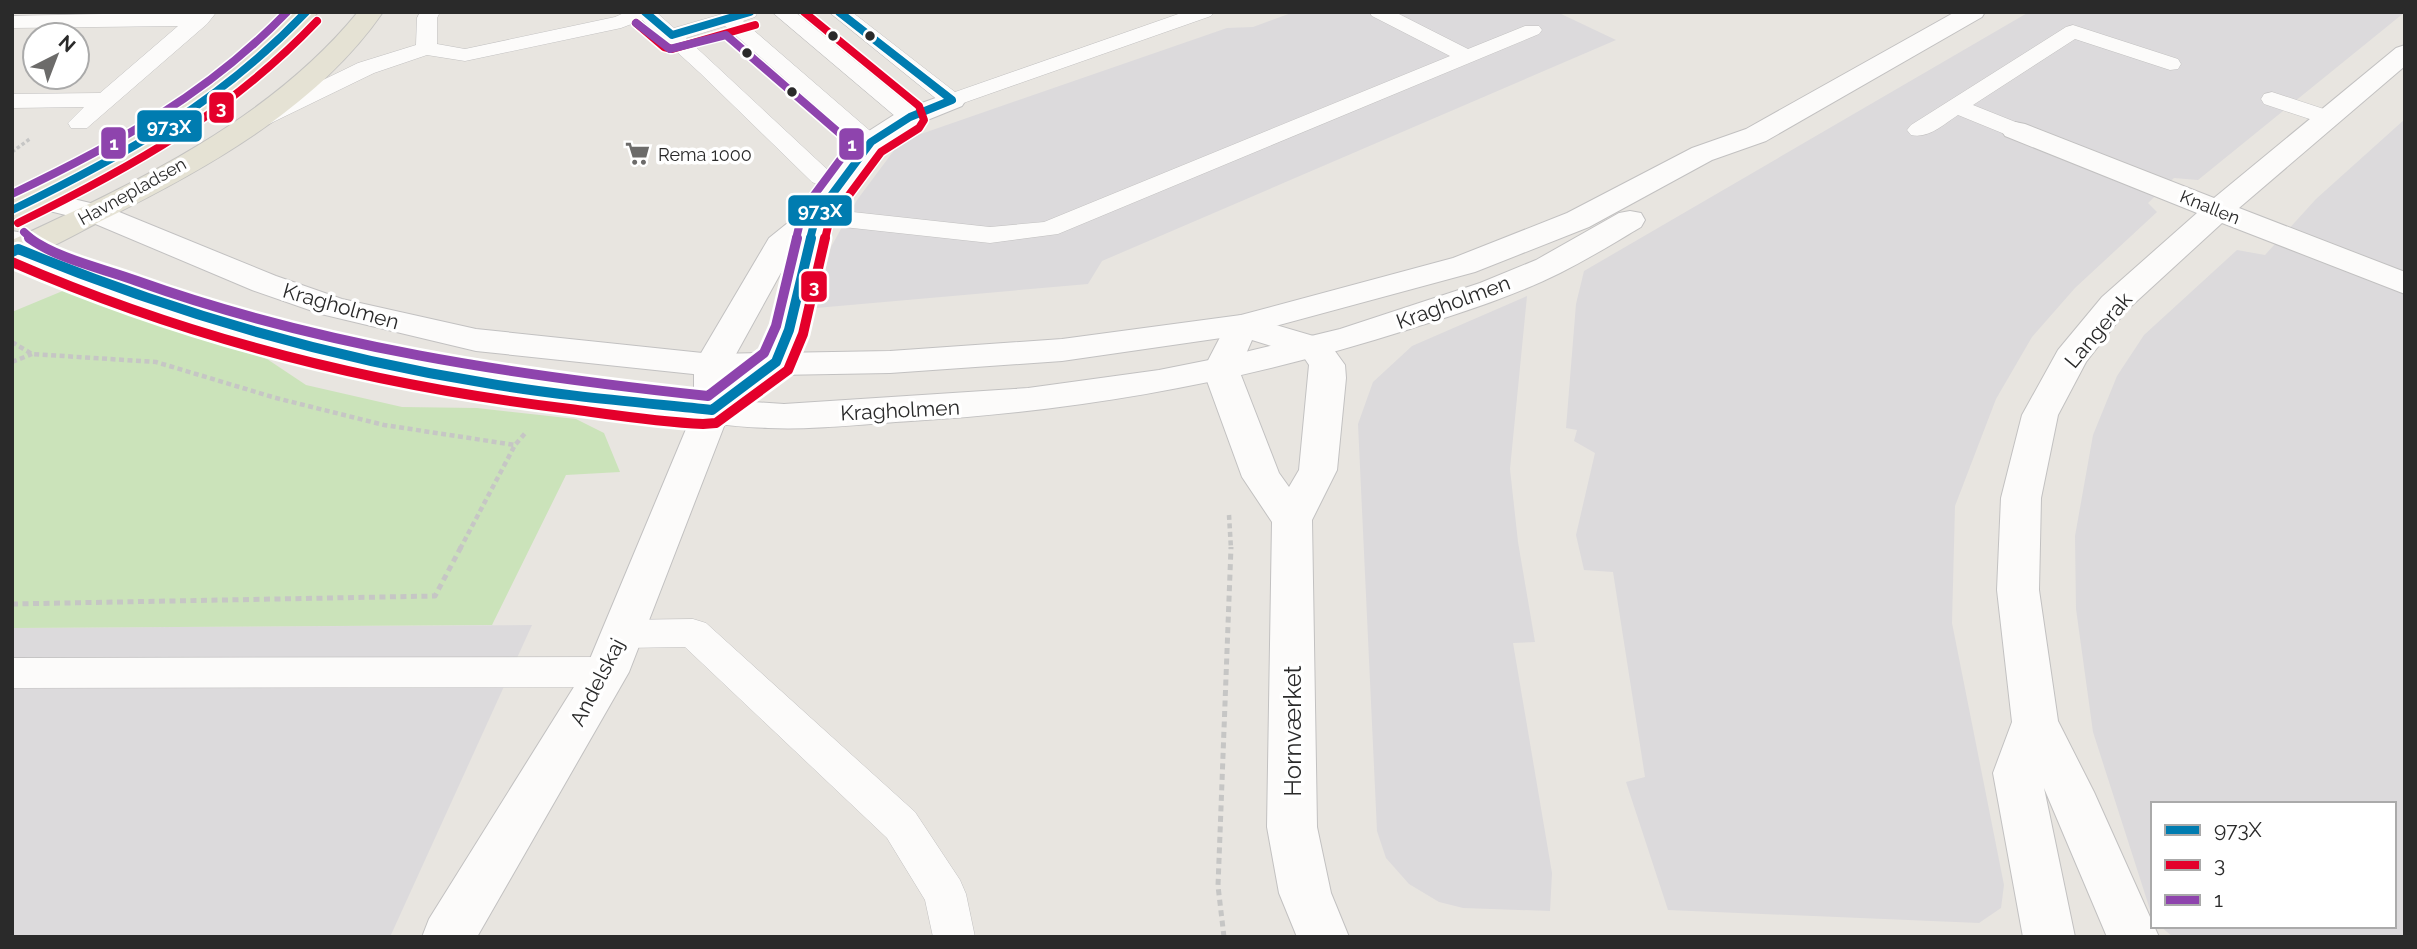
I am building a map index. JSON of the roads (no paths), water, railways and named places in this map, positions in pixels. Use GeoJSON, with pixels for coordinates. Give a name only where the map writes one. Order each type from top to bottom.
{"type":"FeatureCollection","features":[{"type":"Feature","properties":{"kind":"main road","name":"Havnepladsen"},"geometry":{"type":"LineString","coordinates":[[24,204],[131,148],[211,98],[241,77],[278,44],[306,12]]}},
{"type":"Feature","properties":{"kind":"main road","name":"Havnepladsen"},"geometry":{"type":"LineString","coordinates":[[14,247],[96,213],[234,132],[284,99],[320,69],[342,49],[371,12]]}},
{"type":"Feature","properties":{"kind":"street","name":"Kragholmen"},"geometry":{"type":"LineString","coordinates":[[24,204],[96,213],[264,283],[333,307],[476,340],[712,365],[890,362],[1062,351],[1242,325],[1432,276],[1464,265],[1578,220],[1702,154],[1756,135],[1973,12]]}},
{"type":"Feature","properties":{"kind":"street","name":"Langerak"},"geometry":{"type":"LineString","coordinates":[[2133,937],[2070,792],[2035,722],[2018,590],[2021,498],[2040,415],[2070,358],[2114,304],[2218,210],[2405,53]]}},
{"type":"Feature","properties":{"kind":"street"},"geometry":{"type":"LineString","coordinates":[[712,410],[712,365],[780,245],[816,216],[871,142],[910,117],[952,100]]}},
{"type":"Feature","properties":{"kind":"street","name":"Knallen"},"geometry":{"type":"LineString","coordinates":[[2015,130],[2405,284]]}},
{"type":"Feature","properties":{"kind":"street","name":"Kragholmen"},"geometry":{"type":"LineString","coordinates":[[14,247],[58,268],[192,316],[306,348],[435,375],[555,394],[769,416],[965,407],[1139,387],[1221,370],[1315,348],[1469,298],[1563,260],[1725,164],[1756,135]]}},
{"type":"Feature","properties":{"kind":"street"},"geometry":{"type":"LineString","coordinates":[[712,410],[776,362],[789,330],[816,216]]}},
{"type":"Feature","properties":{"kind":"street"},"geometry":{"type":"LineString","coordinates":[[1292,520],[1261,477],[1221,370],[1242,325],[1315,348]]}},
{"type":"Feature","properties":{"kind":"street","name":"Hornværket"},"geometry":{"type":"LineString","coordinates":[[1315,348],[1327,365],[1328,378],[1318,471],[1292,520],[1292,827],[1305,893],[1323,937]]}},
{"type":"Feature","properties":{"kind":"street","name":"Andelskaj"},"geometry":{"type":"LineString","coordinates":[[448,937],[614,653],[712,410]]}},
{"type":"Feature","properties":{"kind":"street","name":"Langerak"},"geometry":{"type":"LineString","coordinates":[[2035,722],[2017,773],[2049,937]]}},
{"type":"Feature","properties":{"kind":"lane"},"geometry":{"type":"LineString","coordinates":[[426,49],[430,12]]}},
{"type":"Feature","properties":{"kind":"lane"},"geometry":{"type":"LineString","coordinates":[[234,132],[366,68],[426,49],[465,55],[621,22],[645,12],[821,177],[839,186]]}},
{"type":"Feature","properties":{"kind":"lane"},"geometry":{"type":"LineString","coordinates":[[672,35],[751,12]]}},
{"type":"Feature","properties":{"kind":"lane"},"geometry":{"type":"LineString","coordinates":[[782,12],[910,117]]}},
{"type":"Feature","properties":{"kind":"lane"},"geometry":{"type":"LineString","coordinates":[[839,12],[952,100],[1205,12]]}},
{"type":"Feature","properties":{"kind":"lane"},"geometry":{"type":"LineString","coordinates":[[1379,12],[1467,57]]}},
{"type":"Feature","properties":{"kind":"lane"},"geometry":{"type":"LineString","coordinates":[[12,22],[204,16]]}},
{"type":"Feature","properties":{"kind":"lane"},"geometry":{"type":"LineString","coordinates":[[79,123],[204,16]]}},
{"type":"Feature","properties":{"kind":"lane"},"geometry":{"type":"LineString","coordinates":[[729,19],[871,142]]}},
{"type":"Feature","properties":{"kind":"lane"},"geometry":{"type":"LineString","coordinates":[[816,216],[990,235],[1049,229],[1532,30]]}},
{"type":"Feature","properties":{"kind":"lane"},"geometry":{"type":"LineString","coordinates":[[1919,130],[2073,30],[2170,64]]}},
{"type":"Feature","properties":{"kind":"lane"},"geometry":{"type":"LineString","coordinates":[[2272,99],[2328,118]]}},
{"type":"Feature","properties":{"kind":"lane"},"geometry":{"type":"LineString","coordinates":[[12,101],[106,100]]}},
{"type":"Feature","properties":{"kind":"lane"},"geometry":{"type":"LineString","coordinates":[[1956,106],[2015,130]]}},
{"type":"Feature","properties":{"kind":"lane"},"geometry":{"type":"LineString","coordinates":[[12,673],[614,653],[693,633],[901,825],[944,894],[954,937]]}},
{"type":"Feature","properties":{"kind":"place","name":"Rema 1000"},"geometry":{"type":"Point","coordinates":[638,154]}}]}
